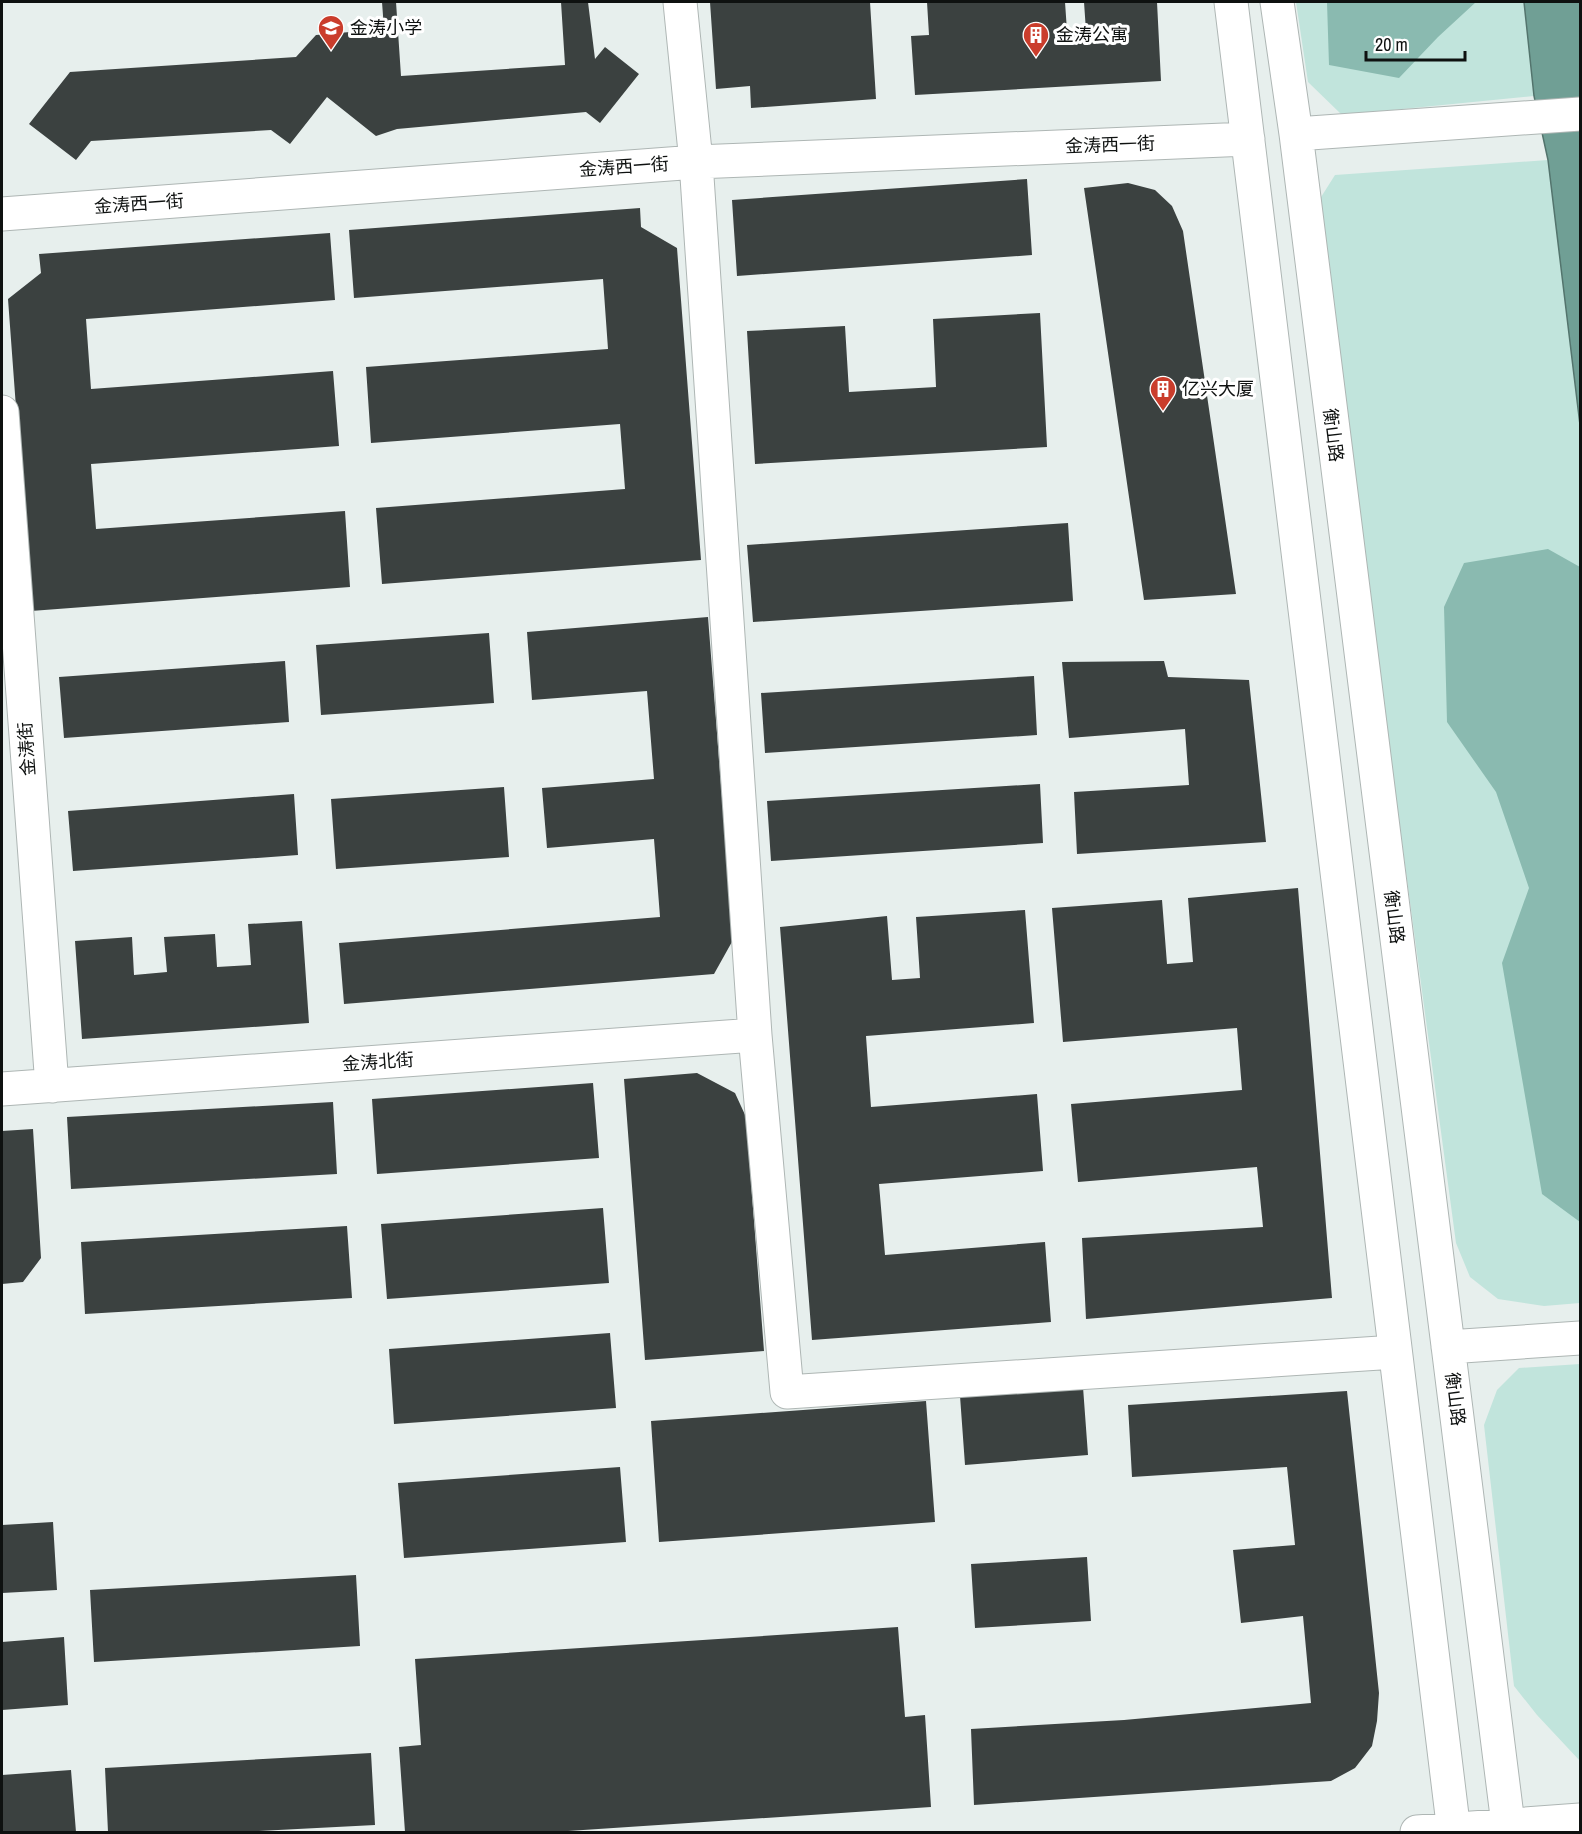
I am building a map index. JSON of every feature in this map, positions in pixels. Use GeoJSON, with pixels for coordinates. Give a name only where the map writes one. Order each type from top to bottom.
{"type":"FeatureCollection","features":[{"type":"Feature","properties":{"kind":"street"},"geometry":{"type":"LineString","coordinates":[[680,2],[696,162],[755,1035],[787,1392],[1395,1352]]}},
{"type":"Feature","properties":{"kind":"street"},"geometry":{"type":"LineString","coordinates":[[1231,2],[1454,1831]]}},
{"type":"Feature","properties":{"kind":"street","name":"衡山路"},"geometry":{"type":"LineString","coordinates":[[1277,2],[1296,134],[1508,1829]]}},
{"type":"Feature","properties":{"kind":"street"},"geometry":{"type":"LineString","coordinates":[[1296,134],[1581,114]]}},
{"type":"Feature","properties":{"kind":"street","name":"金涛西一街"},"geometry":{"type":"LineString","coordinates":[[2,214],[696,162],[1248,139]]}},
{"type":"Feature","properties":{"kind":"street","name":"金涛街"},"geometry":{"type":"LineString","coordinates":[[2,412],[6,541],[52,1086]]}},
{"type":"Feature","properties":{"kind":"street","name":"金涛北街"},"geometry":{"type":"LineString","coordinates":[[2,1089],[755,1035]]}},
{"type":"Feature","properties":{"kind":"street"},"geometry":{"type":"LineString","coordinates":[[1448,1347],[1581,1338]]}},
{"type":"Feature","properties":{"kind":"street"},"geometry":{"type":"LineString","coordinates":[[1417,1833],[1508,1829],[1581,1820]]}},
{"type":"Feature","properties":{"kind":"shaded area"},"geometry":{"type":"Polygon","coordinates":[[[1296,2],[1524,2],[1534,96],[1342,115],[1308,82],[1296,2]]]}},
{"type":"Feature","properties":{"kind":"shaded area"},"geometry":{"type":"Polygon","coordinates":[[[1327,2],[1476,2],[1399,78],[1329,65],[1327,2]]]}},
{"type":"Feature","properties":{"kind":"shaded area"},"geometry":{"type":"Polygon","coordinates":[[[1524,2],[1580,2],[1580,425],[1548,160],[1534,96],[1524,2]]]}},
{"type":"Feature","properties":{"kind":"shaded area"},"geometry":{"type":"Polygon","coordinates":[[[1548,160],[1580,425],[1580,1303],[1544,1306],[1498,1299],[1470,1277],[1456,1243],[1316,205],[1335,175],[1548,160]]]}},
{"type":"Feature","properties":{"kind":"shaded area"},"geometry":{"type":"Polygon","coordinates":[[[1548,549],[1580,567],[1580,1222],[1542,1194],[1502,963],[1529,888],[1496,792],[1447,722],[1444,607],[1464,563],[1548,549]]]}},
{"type":"Feature","properties":{"kind":"shaded area"},"geometry":{"type":"Polygon","coordinates":[[[1580,1364],[1580,1761],[1537,1715],[1514,1686],[1484,1425],[1497,1390],[1519,1368],[1580,1364]]]}},
{"type":"Feature","properties":{"kind":"building"},"geometry":{"type":"Polygon","coordinates":[[[382,2],[396,2],[401,76],[565,65],[561,2],[588,2],[595,59],[605,47],[639,74],[600,123],[586,112],[397,129],[376,136],[327,97],[290,144],[271,130],[91,141],[76,160],[29,124],[70,72],[296,57],[316,35],[384,29],[382,2]]]}},
{"type":"Feature","properties":{"kind":"building"},"geometry":{"type":"Polygon","coordinates":[[[710,2],[870,2],[876,99],[751,108],[750,86],[716,89],[710,2]]]}},
{"type":"Feature","properties":{"kind":"building","name":"金涛公寓"},"geometry":{"type":"Polygon","coordinates":[[[927,2],[1065,2],[1067,31],[1086,31],[1084,2],[1157,2],[1161,81],[915,95],[911,36],[929,35],[927,2]]]}},
{"type":"Feature","properties":{"kind":"building"},"geometry":{"type":"Polygon","coordinates":[[[1027,179],[1032,255],[737,276],[732,200],[1027,179]]]}},
{"type":"Feature","properties":{"kind":"building","name":"亿兴大厦"},"geometry":{"type":"Polygon","coordinates":[[[1128,183],[1155,190],[1172,206],[1183,231],[1236,594],[1144,600],[1084,188],[1128,183]]]}},
{"type":"Feature","properties":{"kind":"building"},"geometry":{"type":"Polygon","coordinates":[[[640,208],[641,227],[677,248],[701,560],[382,584],[376,508],[625,489],[620,424],[371,443],[366,367],[608,349],[603,279],[354,298],[349,230],[640,208]]]}},
{"type":"Feature","properties":{"kind":"building"},"geometry":{"type":"Polygon","coordinates":[[[330,233],[335,300],[86,319],[91,389],[333,371],[339,446],[91,464],[96,529],[345,511],[350,587],[31,611],[8,299],[41,273],[39,254],[330,233]]]}},
{"type":"Feature","properties":{"kind":"building"},"geometry":{"type":"Polygon","coordinates":[[[1040,313],[1047,447],[755,464],[747,331],[845,326],[849,392],[936,387],[933,319],[1040,313]]]}},
{"type":"Feature","properties":{"kind":"building"},"geometry":{"type":"Polygon","coordinates":[[[1068,523],[1073,601],[753,622],[747,545],[1068,523]]]}},
{"type":"Feature","properties":{"kind":"building"},"geometry":{"type":"Polygon","coordinates":[[[708,617],[733,940],[714,974],[344,1004],[339,943],[660,917],[654,839],[547,848],[542,788],[654,779],[647,691],[532,700],[527,632],[708,617]]]}},
{"type":"Feature","properties":{"kind":"building"},"geometry":{"type":"Polygon","coordinates":[[[489,633],[494,703],[321,715],[316,645],[489,633]]]}},
{"type":"Feature","properties":{"kind":"building"},"geometry":{"type":"Polygon","coordinates":[[[285,661],[289,722],[64,738],[59,677],[285,661]]]}},
{"type":"Feature","properties":{"kind":"building"},"geometry":{"type":"Polygon","coordinates":[[[1164,661],[1168,677],[1249,680],[1266,842],[1077,854],[1074,792],[1189,785],[1185,729],[1069,738],[1062,662],[1164,661]]]}},
{"type":"Feature","properties":{"kind":"building"},"geometry":{"type":"Polygon","coordinates":[[[1034,676],[1037,735],[765,753],[761,693],[1034,676]]]}},
{"type":"Feature","properties":{"kind":"building"},"geometry":{"type":"Polygon","coordinates":[[[1040,784],[1043,843],[771,861],[767,801],[1040,784]]]}},
{"type":"Feature","properties":{"kind":"building"},"geometry":{"type":"Polygon","coordinates":[[[504,787],[509,857],[336,869],[331,799],[504,787]]]}},
{"type":"Feature","properties":{"kind":"building"},"geometry":{"type":"Polygon","coordinates":[[[294,794],[298,855],[73,871],[68,811],[294,794]]]}},
{"type":"Feature","properties":{"kind":"building"},"geometry":{"type":"Polygon","coordinates":[[[1298,888],[1332,1298],[1086,1319],[1082,1238],[1263,1227],[1257,1167],[1078,1182],[1071,1104],[1242,1090],[1237,1028],[1063,1042],[1052,908],[1162,900],[1167,964],[1193,962],[1188,898],[1298,888]]]}},
{"type":"Feature","properties":{"kind":"building"},"geometry":{"type":"Polygon","coordinates":[[[1025,910],[1034,1023],[866,1036],[871,1107],[1037,1094],[1043,1171],[879,1184],[885,1255],[1045,1242],[1051,1322],[812,1340],[780,927],[887,916],[892,980],[920,978],[916,917],[1025,910]]]}},
{"type":"Feature","properties":{"kind":"building"},"geometry":{"type":"Polygon","coordinates":[[[302,921],[309,1023],[82,1039],[75,941],[132,937],[134,975],[167,972],[164,937],[215,934],[217,967],[251,965],[248,924],[302,921]]]}},
{"type":"Feature","properties":{"kind":"building"},"geometry":{"type":"Polygon","coordinates":[[[697,1073],[735,1093],[746,1117],[764,1351],[645,1360],[624,1079],[697,1073]]]}},
{"type":"Feature","properties":{"kind":"building"},"geometry":{"type":"Polygon","coordinates":[[[593,1083],[599,1158],[377,1174],[372,1099],[593,1083]]]}},
{"type":"Feature","properties":{"kind":"building"},"geometry":{"type":"Polygon","coordinates":[[[333,1102],[337,1174],[71,1189],[67,1117],[333,1102]]]}},
{"type":"Feature","properties":{"kind":"building"},"geometry":{"type":"Polygon","coordinates":[[[33,1129],[41,1258],[23,1282],[2,1284],[2,1131],[33,1129]]]}},
{"type":"Feature","properties":{"kind":"building"},"geometry":{"type":"Polygon","coordinates":[[[603,1208],[609,1283],[387,1299],[381,1224],[603,1208]]]}},
{"type":"Feature","properties":{"kind":"building"},"geometry":{"type":"Polygon","coordinates":[[[347,1226],[352,1298],[85,1314],[81,1242],[347,1226]]]}},
{"type":"Feature","properties":{"kind":"building"},"geometry":{"type":"Polygon","coordinates":[[[610,1333],[616,1408],[394,1424],[389,1349],[610,1333]]]}},
{"type":"Feature","properties":{"kind":"building"},"geometry":{"type":"Polygon","coordinates":[[[1083,1387],[1088,1455],[965,1465],[960,1396],[1083,1387]]]}},
{"type":"Feature","properties":{"kind":"building"},"geometry":{"type":"Polygon","coordinates":[[[1347,1391],[1379,1693],[1372,1746],[1355,1768],[1331,1781],[974,1805],[971,1729],[1124,1720],[1311,1703],[1303,1616],[1241,1623],[1233,1550],[1295,1545],[1287,1467],[1132,1477],[1128,1405],[1347,1391]]]}},
{"type":"Feature","properties":{"kind":"building"},"geometry":{"type":"Polygon","coordinates":[[[926,1401],[935,1522],[659,1542],[651,1421],[926,1401]]]}},
{"type":"Feature","properties":{"kind":"building"},"geometry":{"type":"Polygon","coordinates":[[[620,1467],[626,1542],[404,1558],[398,1483],[620,1467]]]}},
{"type":"Feature","properties":{"kind":"building"},"geometry":{"type":"Polygon","coordinates":[[[53,1522],[57,1590],[2,1593],[2,1525],[53,1522]]]}},
{"type":"Feature","properties":{"kind":"building"},"geometry":{"type":"Polygon","coordinates":[[[1087,1557],[1091,1621],[975,1628],[971,1564],[1087,1557]]]}},
{"type":"Feature","properties":{"kind":"building"},"geometry":{"type":"Polygon","coordinates":[[[356,1575],[360,1646],[94,1662],[90,1590],[356,1575]]]}},
{"type":"Feature","properties":{"kind":"building"},"geometry":{"type":"Polygon","coordinates":[[[898,1627],[905,1717],[925,1715],[931,1807],[553,1832],[405,1832],[399,1747],[421,1745],[415,1659],[898,1627]]]}},
{"type":"Feature","properties":{"kind":"building"},"geometry":{"type":"Polygon","coordinates":[[[64,1637],[68,1705],[2,1710],[2,1642],[64,1637]]]}},
{"type":"Feature","properties":{"kind":"building"},"geometry":{"type":"Polygon","coordinates":[[[371,1753],[375,1825],[240,1832],[108,1832],[105,1768],[371,1753]]]}},
{"type":"Feature","properties":{"kind":"building"},"geometry":{"type":"Polygon","coordinates":[[[71,1770],[76,1832],[2,1832],[2,1775],[71,1770]]]}},
{"type":"Feature","properties":{"kind":"place","name":"金涛小学"},"geometry":{"type":"Point","coordinates":[331,51]}},
{"type":"Feature","properties":{"kind":"place","name":"金涛公寓"},"geometry":{"type":"Point","coordinates":[1036,58]}},
{"type":"Feature","properties":{"kind":"place","name":"亿兴大厦"},"geometry":{"type":"Point","coordinates":[1163,412]}}]}
